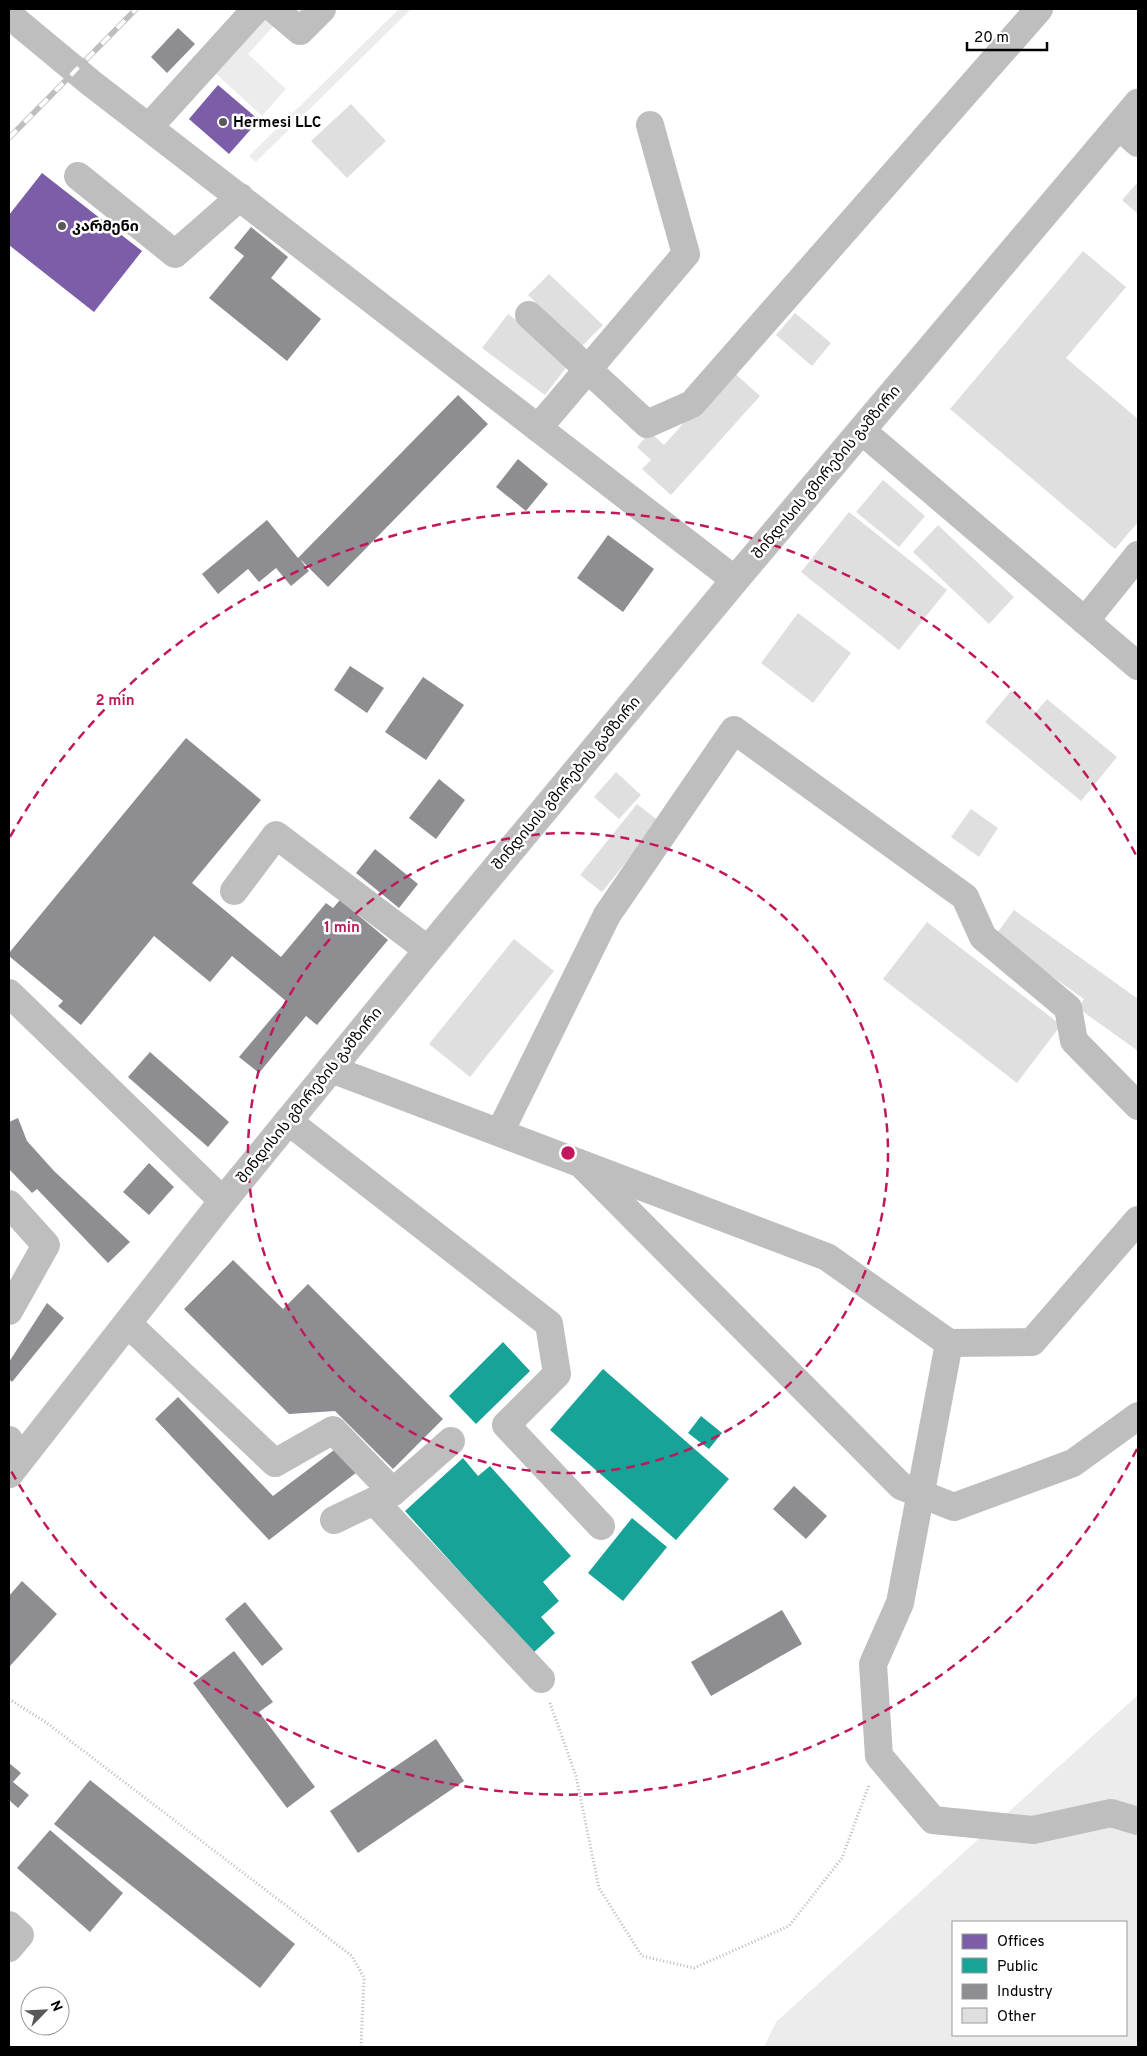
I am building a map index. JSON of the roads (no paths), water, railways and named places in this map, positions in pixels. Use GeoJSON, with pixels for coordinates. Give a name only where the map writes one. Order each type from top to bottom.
{"type":"FeatureCollection","features":[{"type":"Feature","properties":{"kind":"main road"},"geometry":{"type":"LineString","coordinates":[[149,127],[256,9]]}},
{"type":"Feature","properties":{"kind":"main road"},"geometry":{"type":"LineString","coordinates":[[274,9],[300,31],[322,9]]}},
{"type":"Feature","properties":{"kind":"main road"},"geometry":{"type":"LineString","coordinates":[[529,315],[647,424],[692,404],[1039,9]]}},
{"type":"Feature","properties":{"kind":"main road"},"geometry":{"type":"LineString","coordinates":[[9,15],[91,82],[735,580]]}},
{"type":"Feature","properties":{"kind":"main road","name":"შინდისის გმირების გამზირი"},"geometry":{"type":"LineString","coordinates":[[12,1459],[128,1324],[223,1201],[288,1121],[735,580],[862,430],[1128,134],[1138,103]]}},
{"type":"Feature","properties":{"kind":"main road"},"geometry":{"type":"LineString","coordinates":[[538,428],[686,254],[650,125]]}},
{"type":"Feature","properties":{"kind":"main road"},"geometry":{"type":"LineString","coordinates":[[78,176],[175,254],[240,197]]}},
{"type":"Feature","properties":{"kind":"main road"},"geometry":{"type":"LineString","coordinates":[[862,430],[1138,666]]}},
{"type":"Feature","properties":{"kind":"main road"},"geometry":{"type":"LineString","coordinates":[[1085,621],[1138,555]]}},
{"type":"Feature","properties":{"kind":"main road"},"geometry":{"type":"LineString","coordinates":[[500,1132],[607,915],[734,730],[965,897],[983,937],[1068,1008],[1074,1041],[1138,1106]]}},
{"type":"Feature","properties":{"kind":"main road"},"geometry":{"type":"LineString","coordinates":[[234,891],[276,835],[428,950]]}},
{"type":"Feature","properties":{"kind":"main road"},"geometry":{"type":"LineString","coordinates":[[9,993],[223,1201]]}},
{"type":"Feature","properties":{"kind":"main road"},"geometry":{"type":"LineString","coordinates":[[331,1069],[578,1161],[827,1257],[949,1343],[1032,1342],[1138,1220]]}},
{"type":"Feature","properties":{"kind":"main road"},"geometry":{"type":"LineString","coordinates":[[288,1121],[548,1324],[557,1374],[506,1424],[601,1526]]}},
{"type":"Feature","properties":{"kind":"main road"},"geometry":{"type":"LineString","coordinates":[[578,1161],[901,1486],[954,1507],[1073,1463],[1138,1416]]}},
{"type":"Feature","properties":{"kind":"main road"},"geometry":{"type":"LineString","coordinates":[[9,1204],[46,1245],[9,1311]]}},
{"type":"Feature","properties":{"kind":"main road"},"geometry":{"type":"LineString","coordinates":[[128,1324],[275,1463],[332,1430],[383,1496],[541,1679]]}},
{"type":"Feature","properties":{"kind":"main road"},"geometry":{"type":"LineString","coordinates":[[949,1343],[900,1603],[873,1664],[879,1756],[933,1820],[1033,1830],[1111,1813],[1138,1821]]}},
{"type":"Feature","properties":{"kind":"main road"},"geometry":{"type":"LineString","coordinates":[[334,1520],[383,1496],[451,1441]]}},
{"type":"Feature","properties":{"kind":"main road"},"geometry":{"type":"LineString","coordinates":[[9,1925],[20,1935],[9,1948]]}},
{"type":"Feature","properties":{"kind":"railway"},"geometry":{"type":"LineString","coordinates":[[9,138],[136,9]]}},
{"type":"Feature","properties":{"kind":"place","name":"Hermesi LLC"},"geometry":{"type":"Point","coordinates":[223,122]}},
{"type":"Feature","properties":{"kind":"place","name":"კარმენი"},"geometry":{"type":"Point","coordinates":[62,226]}}]}
